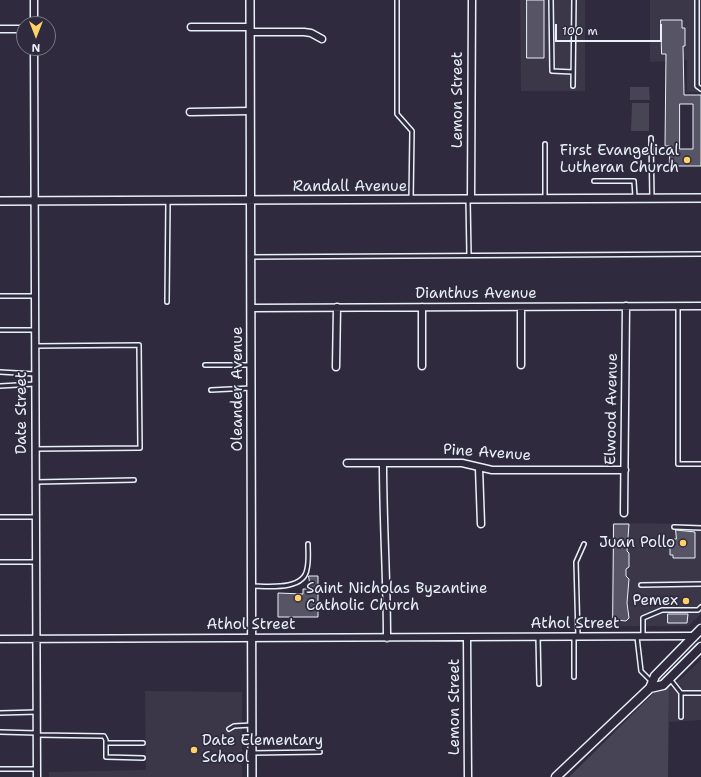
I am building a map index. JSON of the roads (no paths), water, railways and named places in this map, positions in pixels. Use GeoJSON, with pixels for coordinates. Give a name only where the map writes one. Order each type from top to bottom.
{"type":"FeatureCollection","features":[{"type":"Feature","properties":{"kind":"main road"},"geometry":{"type":"LineString","coordinates":[[556,777],[652,685],[655,676],[701,629]]}},
{"type":"Feature","properties":{"kind":"main road"},"geometry":{"type":"LineString","coordinates":[[652,685],[663,685],[701,647]]}},
{"type":"Feature","properties":{"kind":"street"},"geometry":{"type":"LineString","coordinates":[[34,0],[34,16]]}},
{"type":"Feature","properties":{"kind":"street","name":"Oleander Avenue"},"geometry":{"type":"LineString","coordinates":[[250,0],[252,777]]}},
{"type":"Feature","properties":{"kind":"street","name":"Lemon Street"},"geometry":{"type":"LineString","coordinates":[[469,199],[472,0]]}},
{"type":"Feature","properties":{"kind":"street"},"geometry":{"type":"LineString","coordinates":[[191,27],[304,32],[311,33],[322,39]]}},
{"type":"Feature","properties":{"kind":"street"},"geometry":{"type":"LineString","coordinates":[[0,29],[16,29]]}},
{"type":"Feature","properties":{"kind":"street","name":"Date Street"},"geometry":{"type":"LineString","coordinates":[[34,56],[37,777]]}},
{"type":"Feature","properties":{"kind":"street"},"geometry":{"type":"LineString","coordinates":[[190,112],[250,111]]}},
{"type":"Feature","properties":{"kind":"street","name":"Randall Avenue"},"geometry":{"type":"LineString","coordinates":[[0,201],[701,198]]}},
{"type":"Feature","properties":{"kind":"street"},"geometry":{"type":"LineString","coordinates":[[521,306],[521,365]]}},
{"type":"Feature","properties":{"kind":"street","name":"Elwood Avenue"},"geometry":{"type":"LineString","coordinates":[[624,513],[626,306]]}},
{"type":"Feature","properties":{"kind":"street","name":"Dianthus Avenue"},"geometry":{"type":"LineString","coordinates":[[251,308],[701,306]]}},
{"type":"Feature","properties":{"kind":"street"},"geometry":{"type":"LineString","coordinates":[[336,366],[337,307]]}},
{"type":"Feature","properties":{"kind":"street"},"geometry":{"type":"LineString","coordinates":[[422,307],[422,366]]}},
{"type":"Feature","properties":{"kind":"street","name":"Pine Avenue"},"geometry":{"type":"LineString","coordinates":[[347,463],[462,463],[492,470],[625,470]]}},
{"type":"Feature","properties":{"kind":"street"},"geometry":{"type":"LineString","coordinates":[[383,463],[387,638]]}},
{"type":"Feature","properties":{"kind":"street"},"geometry":{"type":"LineString","coordinates":[[479,468],[481,524]]}},
{"type":"Feature","properties":{"kind":"street","name":"Athol Street"},"geometry":{"type":"LineString","coordinates":[[0,640],[694,636]]}},
{"type":"Feature","properties":{"kind":"street","name":"Lemon Street"},"geometry":{"type":"LineString","coordinates":[[467,637],[468,777]]}},
{"type":"Feature","properties":{"kind":"lane"},"geometry":{"type":"LineString","coordinates":[[398,0],[397,114],[412,131],[411,200]]}},
{"type":"Feature","properties":{"kind":"lane"},"geometry":{"type":"LineString","coordinates":[[551,0],[552,71],[573,72]]}},
{"type":"Feature","properties":{"kind":"lane"},"geometry":{"type":"LineString","coordinates":[[573,86],[574,0]]}},
{"type":"Feature","properties":{"kind":"lane"},"geometry":{"type":"LineString","coordinates":[[697,0],[697,86],[701,89]]}},
{"type":"Feature","properties":{"kind":"lane"},"geometry":{"type":"LineString","coordinates":[[651,138],[652,198]]}},
{"type":"Feature","properties":{"kind":"lane"},"geometry":{"type":"LineString","coordinates":[[545,144],[545,199]]}},
{"type":"Feature","properties":{"kind":"lane"},"geometry":{"type":"LineString","coordinates":[[594,181],[634,181],[635,198]]}},
{"type":"Feature","properties":{"kind":"lane"},"geometry":{"type":"LineString","coordinates":[[469,199],[469,255]]}},
{"type":"Feature","properties":{"kind":"lane"},"geometry":{"type":"LineString","coordinates":[[167,302],[168,201]]}},
{"type":"Feature","properties":{"kind":"lane"},"geometry":{"type":"LineString","coordinates":[[251,257],[701,254]]}},
{"type":"Feature","properties":{"kind":"lane"},"geometry":{"type":"LineString","coordinates":[[0,296],[34,296]]}},
{"type":"Feature","properties":{"kind":"lane"},"geometry":{"type":"LineString","coordinates":[[678,306],[678,464],[701,464]]}},
{"type":"Feature","properties":{"kind":"lane"},"geometry":{"type":"LineString","coordinates":[[0,330],[35,330]]}},
{"type":"Feature","properties":{"kind":"lane"},"geometry":{"type":"LineString","coordinates":[[35,346],[139,345],[140,448],[35,449]]}},
{"type":"Feature","properties":{"kind":"lane"},"geometry":{"type":"LineString","coordinates":[[206,365],[251,365]]}},
{"type":"Feature","properties":{"kind":"lane"},"geometry":{"type":"LineString","coordinates":[[0,372],[35,374]]}},
{"type":"Feature","properties":{"kind":"lane"},"geometry":{"type":"LineString","coordinates":[[0,386],[35,384]]}},
{"type":"Feature","properties":{"kind":"lane"},"geometry":{"type":"LineString","coordinates":[[211,390],[251,388]]}},
{"type":"Feature","properties":{"kind":"lane"},"geometry":{"type":"LineString","coordinates":[[36,482],[134,480]]}},
{"type":"Feature","properties":{"kind":"lane"},"geometry":{"type":"LineString","coordinates":[[0,517],[36,517]]}},
{"type":"Feature","properties":{"kind":"lane"},"geometry":{"type":"LineString","coordinates":[[674,527],[701,528]]}},
{"type":"Feature","properties":{"kind":"lane"},"geometry":{"type":"LineString","coordinates":[[252,586],[289,585],[298,583],[308,571],[308,544]]}},
{"type":"Feature","properties":{"kind":"lane"},"geometry":{"type":"LineString","coordinates":[[574,677],[576,637],[576,562],[584,544]]}},
{"type":"Feature","properties":{"kind":"lane"},"geometry":{"type":"LineString","coordinates":[[0,562],[36,562]]}},
{"type":"Feature","properties":{"kind":"lane"},"geometry":{"type":"LineString","coordinates":[[641,585],[701,584]]}},
{"type":"Feature","properties":{"kind":"lane"},"geometry":{"type":"LineString","coordinates":[[652,685],[641,671],[640,637],[643,618],[662,610],[698,610],[701,607]]}},
{"type":"Feature","properties":{"kind":"lane"},"geometry":{"type":"LineString","coordinates":[[538,637],[539,684]]}},
{"type":"Feature","properties":{"kind":"lane"},"geometry":{"type":"LineString","coordinates":[[669,678],[681,693],[682,717]]}},
{"type":"Feature","properties":{"kind":"lane"},"geometry":{"type":"LineString","coordinates":[[681,693],[701,693]]}},
{"type":"Feature","properties":{"kind":"lane"},"geometry":{"type":"LineString","coordinates":[[0,712],[37,712]]}},
{"type":"Feature","properties":{"kind":"lane"},"geometry":{"type":"LineString","coordinates":[[229,729],[234,726],[252,725]]}},
{"type":"Feature","properties":{"kind":"lane"},"geometry":{"type":"LineString","coordinates":[[0,732],[104,736],[106,743],[106,758],[143,758]]}},
{"type":"Feature","properties":{"kind":"lane"},"geometry":{"type":"LineString","coordinates":[[106,743],[143,743]]}},
{"type":"Feature","properties":{"kind":"lane"},"geometry":{"type":"LineString","coordinates":[[252,753],[320,752]]}},
{"type":"Feature","properties":{"kind":"lane"},"geometry":{"type":"LineString","coordinates":[[0,769],[37,769]]}},
{"type":"Feature","properties":{"kind":"place","name":"First Evangelical Lutheran Church"},"geometry":{"type":"Point","coordinates":[687,160]}},
{"type":"Feature","properties":{"kind":"place","name":"Juan Pollo"},"geometry":{"type":"Point","coordinates":[683,543]}},
{"type":"Feature","properties":{"kind":"place","name":"Saint Nicholas Byzantine Catholic Church"},"geometry":{"type":"Point","coordinates":[298,598]}},
{"type":"Feature","properties":{"kind":"place","name":"Pemex"},"geometry":{"type":"Point","coordinates":[686,601]}},
{"type":"Feature","properties":{"kind":"place","name":"Date Elementary School"},"geometry":{"type":"Point","coordinates":[194,750]}}]}
